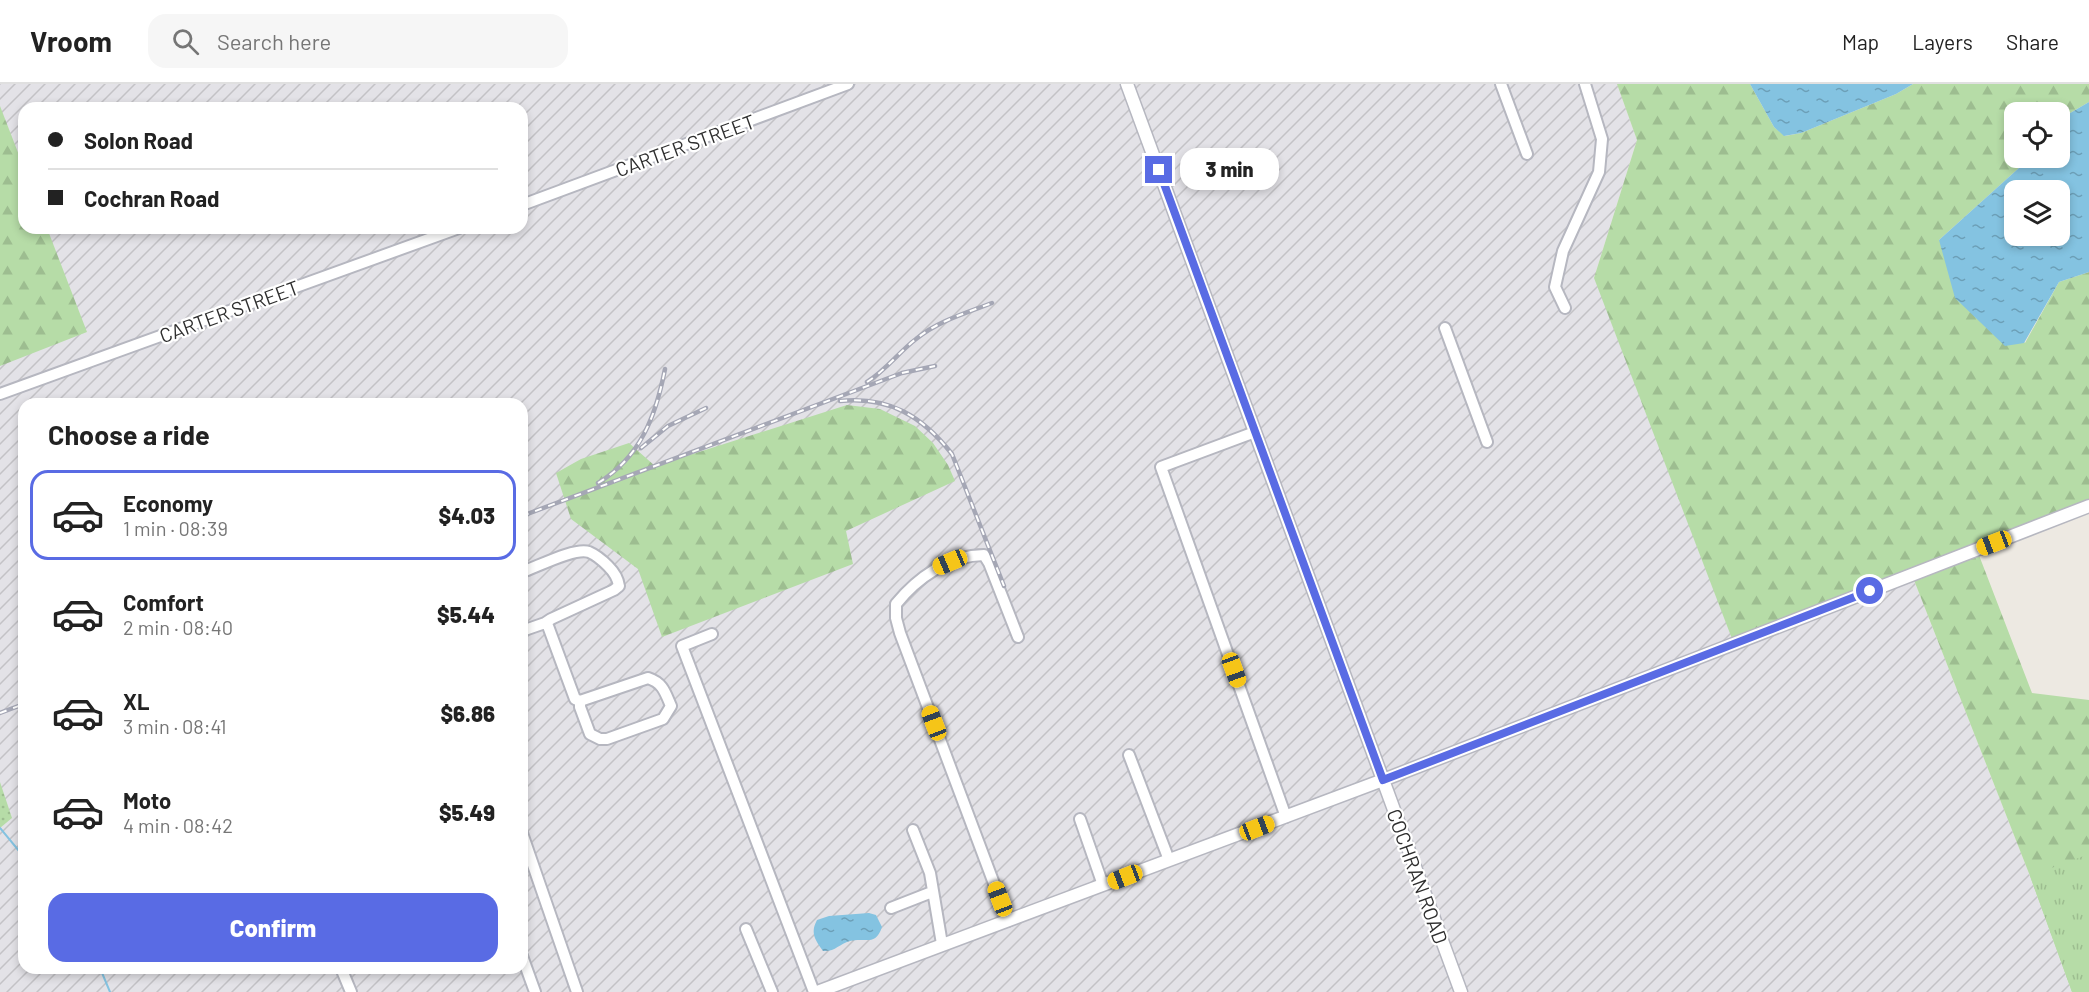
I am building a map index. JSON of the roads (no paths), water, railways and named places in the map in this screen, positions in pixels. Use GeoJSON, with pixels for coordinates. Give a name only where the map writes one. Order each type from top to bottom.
{"type":"FeatureCollection","features":[{"type":"Feature","properties":{"kind":"street","name":"CARTER STREET"},"geometry":{"type":"LineString","coordinates":[[528,203],[848,84]]}},
{"type":"Feature","properties":{"kind":"street","name":"COCHRAN ROAD"},"geometry":{"type":"LineString","coordinates":[[1127,84],[1461,992]]}},
{"type":"Feature","properties":{"kind":"street"},"geometry":{"type":"LineString","coordinates":[[1501,84],[1527,154]]}},
{"type":"Feature","properties":{"kind":"street"},"geometry":{"type":"LineString","coordinates":[[1565,308],[1555,287],[1563,251],[1599,172],[1602,139],[1585,84]]}},
{"type":"Feature","properties":{"kind":"street","name":"CARTER STREET"},"geometry":{"type":"LineString","coordinates":[[0,394],[442,234]]}},
{"type":"Feature","properties":{"kind":"street"},"geometry":{"type":"LineString","coordinates":[[1445,328],[1487,442]]}},
{"type":"Feature","properties":{"kind":"street"},"geometry":{"type":"LineString","coordinates":[[1255,432],[1161,467],[1286,817]]}},
{"type":"Feature","properties":{"kind":"street"},"geometry":{"type":"LineString","coordinates":[[712,634],[682,646],[816,992],[1383,780],[2089,506]]}},
{"type":"Feature","properties":{"kind":"street"},"geometry":{"type":"LineString","coordinates":[[528,570],[575,552],[588,551],[602,560],[612,570],[618,581],[618,586],[614,590],[528,629]]}},
{"type":"Feature","properties":{"kind":"street"},"geometry":{"type":"LineString","coordinates":[[1008,921],[900,633],[896,618],[896,604],[936,568],[950,562],[984,555],[1018,637]]}},
{"type":"Feature","properties":{"kind":"street"},"geometry":{"type":"LineString","coordinates":[[545,623],[552,634],[575,699],[580,701],[648,678],[656,680],[663,687],[671,706],[663,720],[607,739],[600,739],[590,734],[580,701]]}},
{"type":"Feature","properties":{"kind":"street"},"geometry":{"type":"LineString","coordinates":[[1129,755],[1169,860]]}},
{"type":"Feature","properties":{"kind":"street"},"geometry":{"type":"LineString","coordinates":[[1080,819],[1103,885]]}},
{"type":"Feature","properties":{"kind":"street"},"geometry":{"type":"LineString","coordinates":[[913,831],[930,873],[942,944]]}},
{"type":"Feature","properties":{"kind":"street"},"geometry":{"type":"LineString","coordinates":[[528,851],[577,992]]}},
{"type":"Feature","properties":{"kind":"street"},"geometry":{"type":"LineString","coordinates":[[891,908],[932,892]]}},
{"type":"Feature","properties":{"kind":"street"},"geometry":{"type":"LineString","coordinates":[[747,929],[772,992]]}},
{"type":"Feature","properties":{"kind":"street"},"geometry":{"type":"LineString","coordinates":[[528,973],[535,992]]}},
{"type":"Feature","properties":{"kind":"street"},"geometry":{"type":"LineString","coordinates":[[344,974],[351,992]]}},
{"type":"Feature","properties":{"kind":"water"},"geometry":{"type":"Polygon","coordinates":[[[1750,84],[1913,84],[1896,94],[1801,133],[1784,136],[1774,127],[1750,84]]]}},
{"type":"Feature","properties":{"kind":"water"},"geometry":{"type":"Polygon","coordinates":[[[2089,102],[2089,272],[2059,282],[2024,343],[2005,346],[1955,298],[1939,240],[2004,181],[2004,246],[2070,246],[2070,180],[2006,180],[2019,168],[2070,168],[2070,113],[2089,102]]]}},
{"type":"Feature","properties":{"kind":"water"},"geometry":{"type":"Polygon","coordinates":[[[869,913],[876,915],[882,927],[876,937],[869,940],[846,942],[831,950],[823,951],[814,936],[817,920],[829,916],[869,913]]]}},
{"type":"Feature","properties":{"kind":"waterway"},"geometry":{"type":"LineString","coordinates":[[0,828],[18,850]]}},
{"type":"Feature","properties":{"kind":"waterway"},"geometry":{"type":"LineString","coordinates":[[102,974],[110,992]]}},
{"type":"Feature","properties":{"kind":"railway"},"geometry":{"type":"LineString","coordinates":[[867,382],[910,344],[934,327],[992,303]]}},
{"type":"Feature","properties":{"kind":"railway"},"geometry":{"type":"LineString","coordinates":[[528,514],[902,373],[935,366]]}},
{"type":"Feature","properties":{"kind":"railway"},"geometry":{"type":"LineString","coordinates":[[598,483],[613,473],[636,448],[657,403],[665,369]]}},
{"type":"Feature","properties":{"kind":"railway"},"geometry":{"type":"LineString","coordinates":[[840,401],[874,402],[903,411],[929,429],[941,441],[952,454],[1004,586]]}},
{"type":"Feature","properties":{"kind":"railway"},"geometry":{"type":"LineString","coordinates":[[641,448],[668,426],[706,408]]}},
{"type":"Feature","properties":{"kind":"railway"},"geometry":{"type":"LineString","coordinates":[[0,713],[18,706]]}}]}
